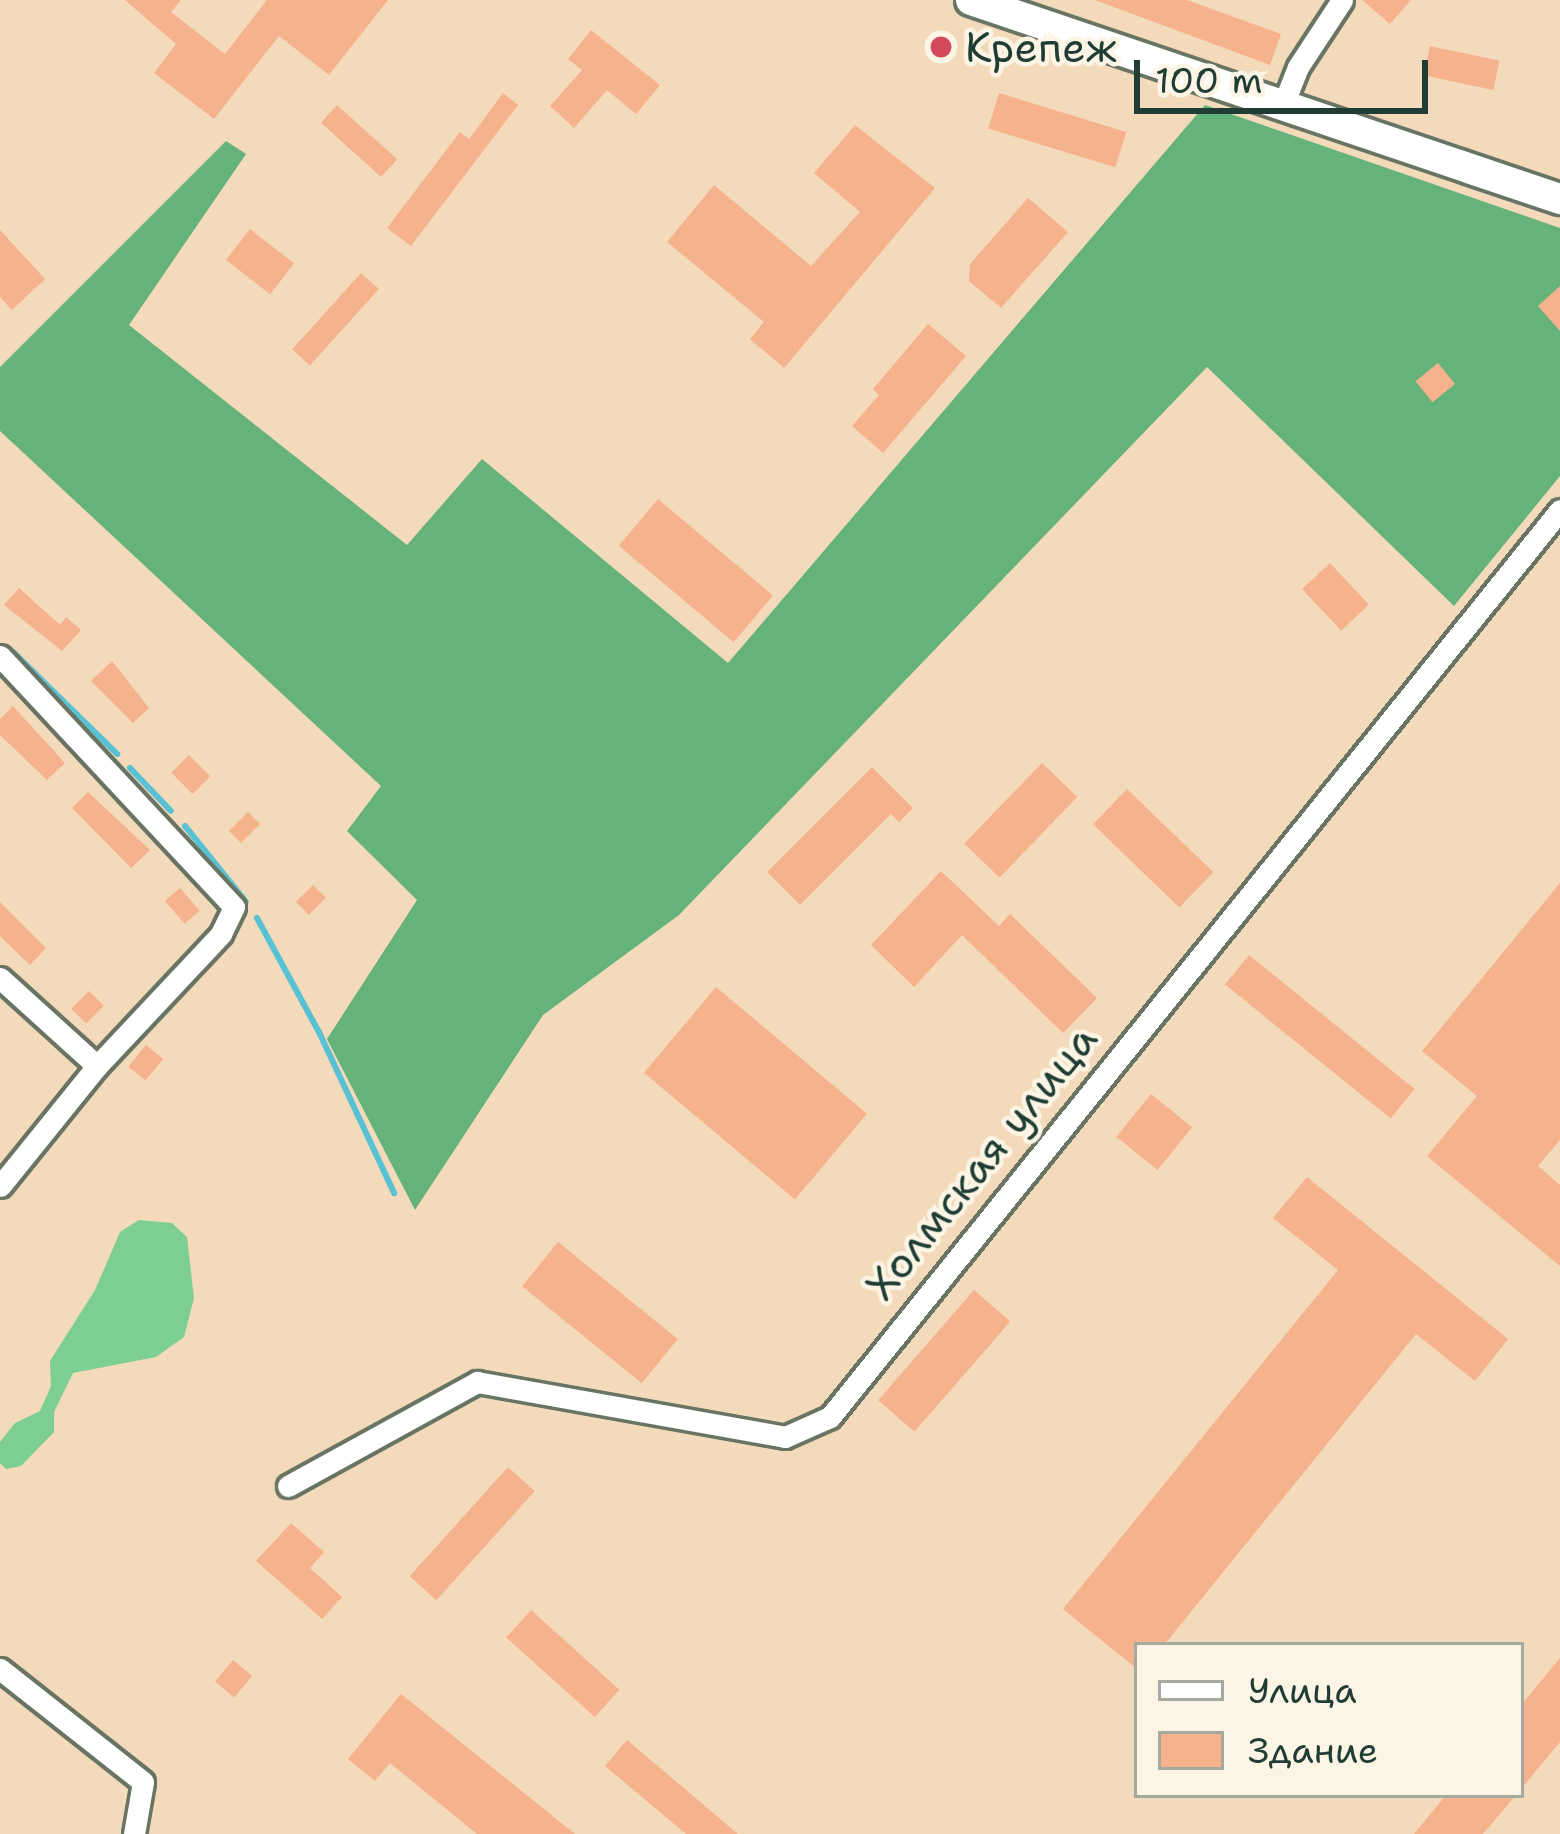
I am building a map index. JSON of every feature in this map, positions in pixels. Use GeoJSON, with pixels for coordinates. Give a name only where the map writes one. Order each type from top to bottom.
{"type":"FeatureCollection","features":[{"type":"Feature","properties":{"kind":"main road"},"geometry":{"type":"LineString","coordinates":[[970,0],[1560,199]]}},
{"type":"Feature","properties":{"kind":"street"},"geometry":{"type":"LineString","coordinates":[[1283,105],[1298,67],[1342,0]]}},
{"type":"Feature","properties":{"kind":"street","name":"Холмская улица"},"geometry":{"type":"LineString","coordinates":[[288,1486],[477,1382],[785,1437],[830,1418],[1560,510]]}},
{"type":"Feature","properties":{"kind":"street"},"geometry":{"type":"LineString","coordinates":[[0,656],[235,907],[220,934],[97,1066],[0,1186]]}},
{"type":"Feature","properties":{"kind":"street"},"geometry":{"type":"LineString","coordinates":[[0,979],[97,1066]]}},
{"type":"Feature","properties":{"kind":"street"},"geometry":{"type":"LineString","coordinates":[[0,1669],[143,1781],[134,1834]]}},
{"type":"Feature","properties":{"kind":"green space"},"geometry":{"type":"Polygon","coordinates":[[[1205,105],[1560,228],[1560,476],[1454,606],[1207,367],[679,915],[543,1015],[415,1210],[327,1039],[417,900],[347,831],[381,786],[0,431],[0,367],[226,141],[246,154],[129,325],[407,545],[482,459],[728,663],[1205,105]]]}},
{"type":"Feature","properties":{"kind":"green space"},"geometry":{"type":"Polygon","coordinates":[[[139,1220],[172,1223],[187,1237],[194,1298],[184,1337],[156,1357],[73,1373],[54,1412],[54,1432],[21,1466],[6,1469],[0,1463],[0,1442],[15,1423],[40,1411],[51,1386],[50,1361],[95,1290],[120,1232],[139,1220]]]}},
{"type":"Feature","properties":{"kind":"building"},"geometry":{"type":"Polygon","coordinates":[[[125,0],[181,0],[171,12],[225,54],[267,0],[388,0],[329,75],[279,36],[214,119],[154,73],[176,44],[125,0]]]}},
{"type":"Feature","properties":{"kind":"building"},"geometry":{"type":"Polygon","coordinates":[[[1095,0],[1187,0],[1281,34],[1270,65],[1095,0]]]}},
{"type":"Feature","properties":{"kind":"building"},"geometry":{"type":"Polygon","coordinates":[[[1362,0],[1411,0],[1390,24],[1362,0]]]}},
{"type":"Feature","properties":{"kind":"building"},"geometry":{"type":"Polygon","coordinates":[[[591,30],[660,85],[636,114],[607,90],[574,128],[550,106],[582,70],[568,59],[591,30]]]}},
{"type":"Feature","properties":{"kind":"building"},"geometry":{"type":"Polygon","coordinates":[[[1430,46],[1499,61],[1493,90],[1424,75],[1430,46]]]}},
{"type":"Feature","properties":{"kind":"building"},"geometry":{"type":"Polygon","coordinates":[[[503,93],[518,105],[411,246],[387,228],[460,132],[469,139],[503,93]]]}},
{"type":"Feature","properties":{"kind":"building"},"geometry":{"type":"Polygon","coordinates":[[[999,93],[1126,132],[1115,167],[988,128],[999,93]]]}},
{"type":"Feature","properties":{"kind":"building"},"geometry":{"type":"Polygon","coordinates":[[[337,105],[397,159],[381,177],[321,123],[337,105]]]}},
{"type":"Feature","properties":{"kind":"building"},"geometry":{"type":"Polygon","coordinates":[[[855,125],[935,188],[784,368],[750,339],[764,322],[667,242],[714,185],[811,266],[860,212],[814,173],[855,125]]]}},
{"type":"Feature","properties":{"kind":"building"},"geometry":{"type":"Polygon","coordinates":[[[1028,198],[1068,232],[1001,308],[969,281],[970,264],[1028,198]]]}},
{"type":"Feature","properties":{"kind":"building"},"geometry":{"type":"Polygon","coordinates":[[[250,229],[294,263],[270,294],[226,260],[250,229]]]}},
{"type":"Feature","properties":{"kind":"building"},"geometry":{"type":"Polygon","coordinates":[[[0,230],[45,279],[12,310],[0,297],[0,230]]]}},
{"type":"Feature","properties":{"kind":"building"},"geometry":{"type":"Polygon","coordinates":[[[361,273],[379,289],[310,366],[292,350],[361,273]]]}},
{"type":"Feature","properties":{"kind":"building"},"geometry":{"type":"Polygon","coordinates":[[[1560,286],[1560,331],[1538,306],[1560,286]]]}},
{"type":"Feature","properties":{"kind":"building"},"geometry":{"type":"Polygon","coordinates":[[[928,324],[966,356],[883,453],[852,426],[879,395],[873,389],[928,324]]]}},
{"type":"Feature","properties":{"kind":"building"},"geometry":{"type":"Polygon","coordinates":[[[1438,363],[1455,384],[1432,402],[1415,381],[1438,363]]]}},
{"type":"Feature","properties":{"kind":"building"},"geometry":{"type":"Polygon","coordinates":[[[658,499],[773,595],[734,642],[619,546],[658,499]]]}},
{"type":"Feature","properties":{"kind":"building"},"geometry":{"type":"Polygon","coordinates":[[[1330,563],[1369,605],[1341,631],[1302,589],[1330,563]]]}},
{"type":"Feature","properties":{"kind":"building"},"geometry":{"type":"Polygon","coordinates":[[[19,588],[60,625],[66,617],[81,630],[62,651],[4,605],[19,588]]]}},
{"type":"Feature","properties":{"kind":"building"},"geometry":{"type":"Polygon","coordinates":[[[112,661],[149,708],[133,723],[91,681],[112,661]]]}},
{"type":"Feature","properties":{"kind":"building"},"geometry":{"type":"Polygon","coordinates":[[[13,706],[65,763],[47,780],[0,735],[0,719],[13,706]]]}},
{"type":"Feature","properties":{"kind":"building"},"geometry":{"type":"Polygon","coordinates":[[[189,755],[210,776],[193,794],[171,773],[189,755]]]}},
{"type":"Feature","properties":{"kind":"building"},"geometry":{"type":"Polygon","coordinates":[[[1042,763],[1077,797],[999,878],[964,844],[1042,763]]]}},
{"type":"Feature","properties":{"kind":"building"},"geometry":{"type":"Polygon","coordinates":[[[872,767],[913,808],[899,822],[891,814],[800,905],[767,872],[872,767]]]}},
{"type":"Feature","properties":{"kind":"building"},"geometry":{"type":"Polygon","coordinates":[[[1127,789],[1213,872],[1179,908],[1093,824],[1127,789]]]}},
{"type":"Feature","properties":{"kind":"building"},"geometry":{"type":"Polygon","coordinates":[[[88,792],[150,850],[131,868],[72,808],[88,792]]]}},
{"type":"Feature","properties":{"kind":"building"},"geometry":{"type":"Polygon","coordinates":[[[248,812],[260,824],[241,843],[229,831],[248,812]]]}},
{"type":"Feature","properties":{"kind":"building"},"geometry":{"type":"Polygon","coordinates":[[[941,871],[999,926],[1010,914],[1097,998],[1063,1033],[962,935],[914,987],[871,945],[941,871]]]}},
{"type":"Feature","properties":{"kind":"building"},"geometry":{"type":"Polygon","coordinates":[[[1560,883],[1560,1140],[1538,1166],[1560,1185],[1560,1266],[1427,1156],[1477,1096],[1422,1051],[1560,883]]]}},
{"type":"Feature","properties":{"kind":"building"},"geometry":{"type":"Polygon","coordinates":[[[313,885],[326,898],[309,915],[296,902],[313,885]]]}},
{"type":"Feature","properties":{"kind":"building"},"geometry":{"type":"Polygon","coordinates":[[[180,888],[200,911],[185,924],[165,901],[180,888]]]}},
{"type":"Feature","properties":{"kind":"building"},"geometry":{"type":"Polygon","coordinates":[[[0,902],[46,948],[30,965],[0,936],[0,902]]]}},
{"type":"Feature","properties":{"kind":"building"},"geometry":{"type":"Polygon","coordinates":[[[1249,955],[1415,1089],[1391,1119],[1225,985],[1249,955]]]}},
{"type":"Feature","properties":{"kind":"building"},"geometry":{"type":"Polygon","coordinates":[[[716,987],[867,1114],[795,1199],[644,1073],[716,987]]]}},
{"type":"Feature","properties":{"kind":"building"},"geometry":{"type":"Polygon","coordinates":[[[89,991],[104,1006],[86,1024],[71,1009],[89,991]]]}},
{"type":"Feature","properties":{"kind":"building"},"geometry":{"type":"Polygon","coordinates":[[[146,1045],[163,1059],[145,1081],[128,1067],[146,1045]]]}},
{"type":"Feature","properties":{"kind":"building"},"geometry":{"type":"Polygon","coordinates":[[[1151,1094],[1192,1127],[1158,1170],[1116,1137],[1151,1094]]]}},
{"type":"Feature","properties":{"kind":"building"},"geometry":{"type":"Polygon","coordinates":[[[1307,1177],[1508,1339],[1475,1381],[1416,1334],[1166,1642],[1134,1642],[1134,1667],[1063,1609],[1338,1270],[1273,1218],[1307,1177]]]}},
{"type":"Feature","properties":{"kind":"building"},"geometry":{"type":"Polygon","coordinates":[[[558,1242],[678,1339],[642,1383],[522,1286],[558,1242]]]}},
{"type":"Feature","properties":{"kind":"building"},"geometry":{"type":"Polygon","coordinates":[[[974,1290],[1010,1321],[914,1432],[878,1400],[974,1290]]]}},
{"type":"Feature","properties":{"kind":"building"},"geometry":{"type":"Polygon","coordinates":[[[508,1467],[535,1491],[436,1600],[410,1576],[508,1467]]]}},
{"type":"Feature","properties":{"kind":"building"},"geometry":{"type":"Polygon","coordinates":[[[291,1523],[324,1552],[310,1568],[342,1597],[322,1619],[256,1561],[291,1523]]]}},
{"type":"Feature","properties":{"kind":"building"},"geometry":{"type":"Polygon","coordinates":[[[531,1610],[619,1690],[595,1717],[506,1637],[531,1610]]]}},
{"type":"Feature","properties":{"kind":"building"},"geometry":{"type":"Polygon","coordinates":[[[1560,1658],[1560,1742],[1524,1785],[1524,1701],[1560,1658]]]}},
{"type":"Feature","properties":{"kind":"building"},"geometry":{"type":"Polygon","coordinates":[[[233,1660],[252,1676],[234,1698],[215,1681],[233,1660]]]}},
{"type":"Feature","properties":{"kind":"building"},"geometry":{"type":"Polygon","coordinates":[[[401,1694],[575,1834],[477,1834],[390,1763],[375,1781],[348,1759],[401,1694]]]}},
{"type":"Feature","properties":{"kind":"building"},"geometry":{"type":"Polygon","coordinates":[[[627,1740],[738,1834],[686,1834],[605,1766],[627,1740]]]}},
{"type":"Feature","properties":{"kind":"building"},"geometry":{"type":"Polygon","coordinates":[[[1444,1798],[1513,1798],[1483,1834],[1414,1834],[1444,1798]]]}},
{"type":"Feature","properties":{"kind":"waterway"},"geometry":{"type":"LineString","coordinates":[[13,652],[117,754]]}},
{"type":"Feature","properties":{"kind":"waterway"},"geometry":{"type":"LineString","coordinates":[[130,768],[171,811]]}},
{"type":"Feature","properties":{"kind":"waterway"},"geometry":{"type":"LineString","coordinates":[[185,826],[246,902]]}},
{"type":"Feature","properties":{"kind":"waterway"},"geometry":{"type":"LineString","coordinates":[[257,918],[319,1032],[394,1193]]}},
{"type":"Feature","properties":{"kind":"place","name":"Крепеж"},"geometry":{"type":"Point","coordinates":[941,47]}}]}
